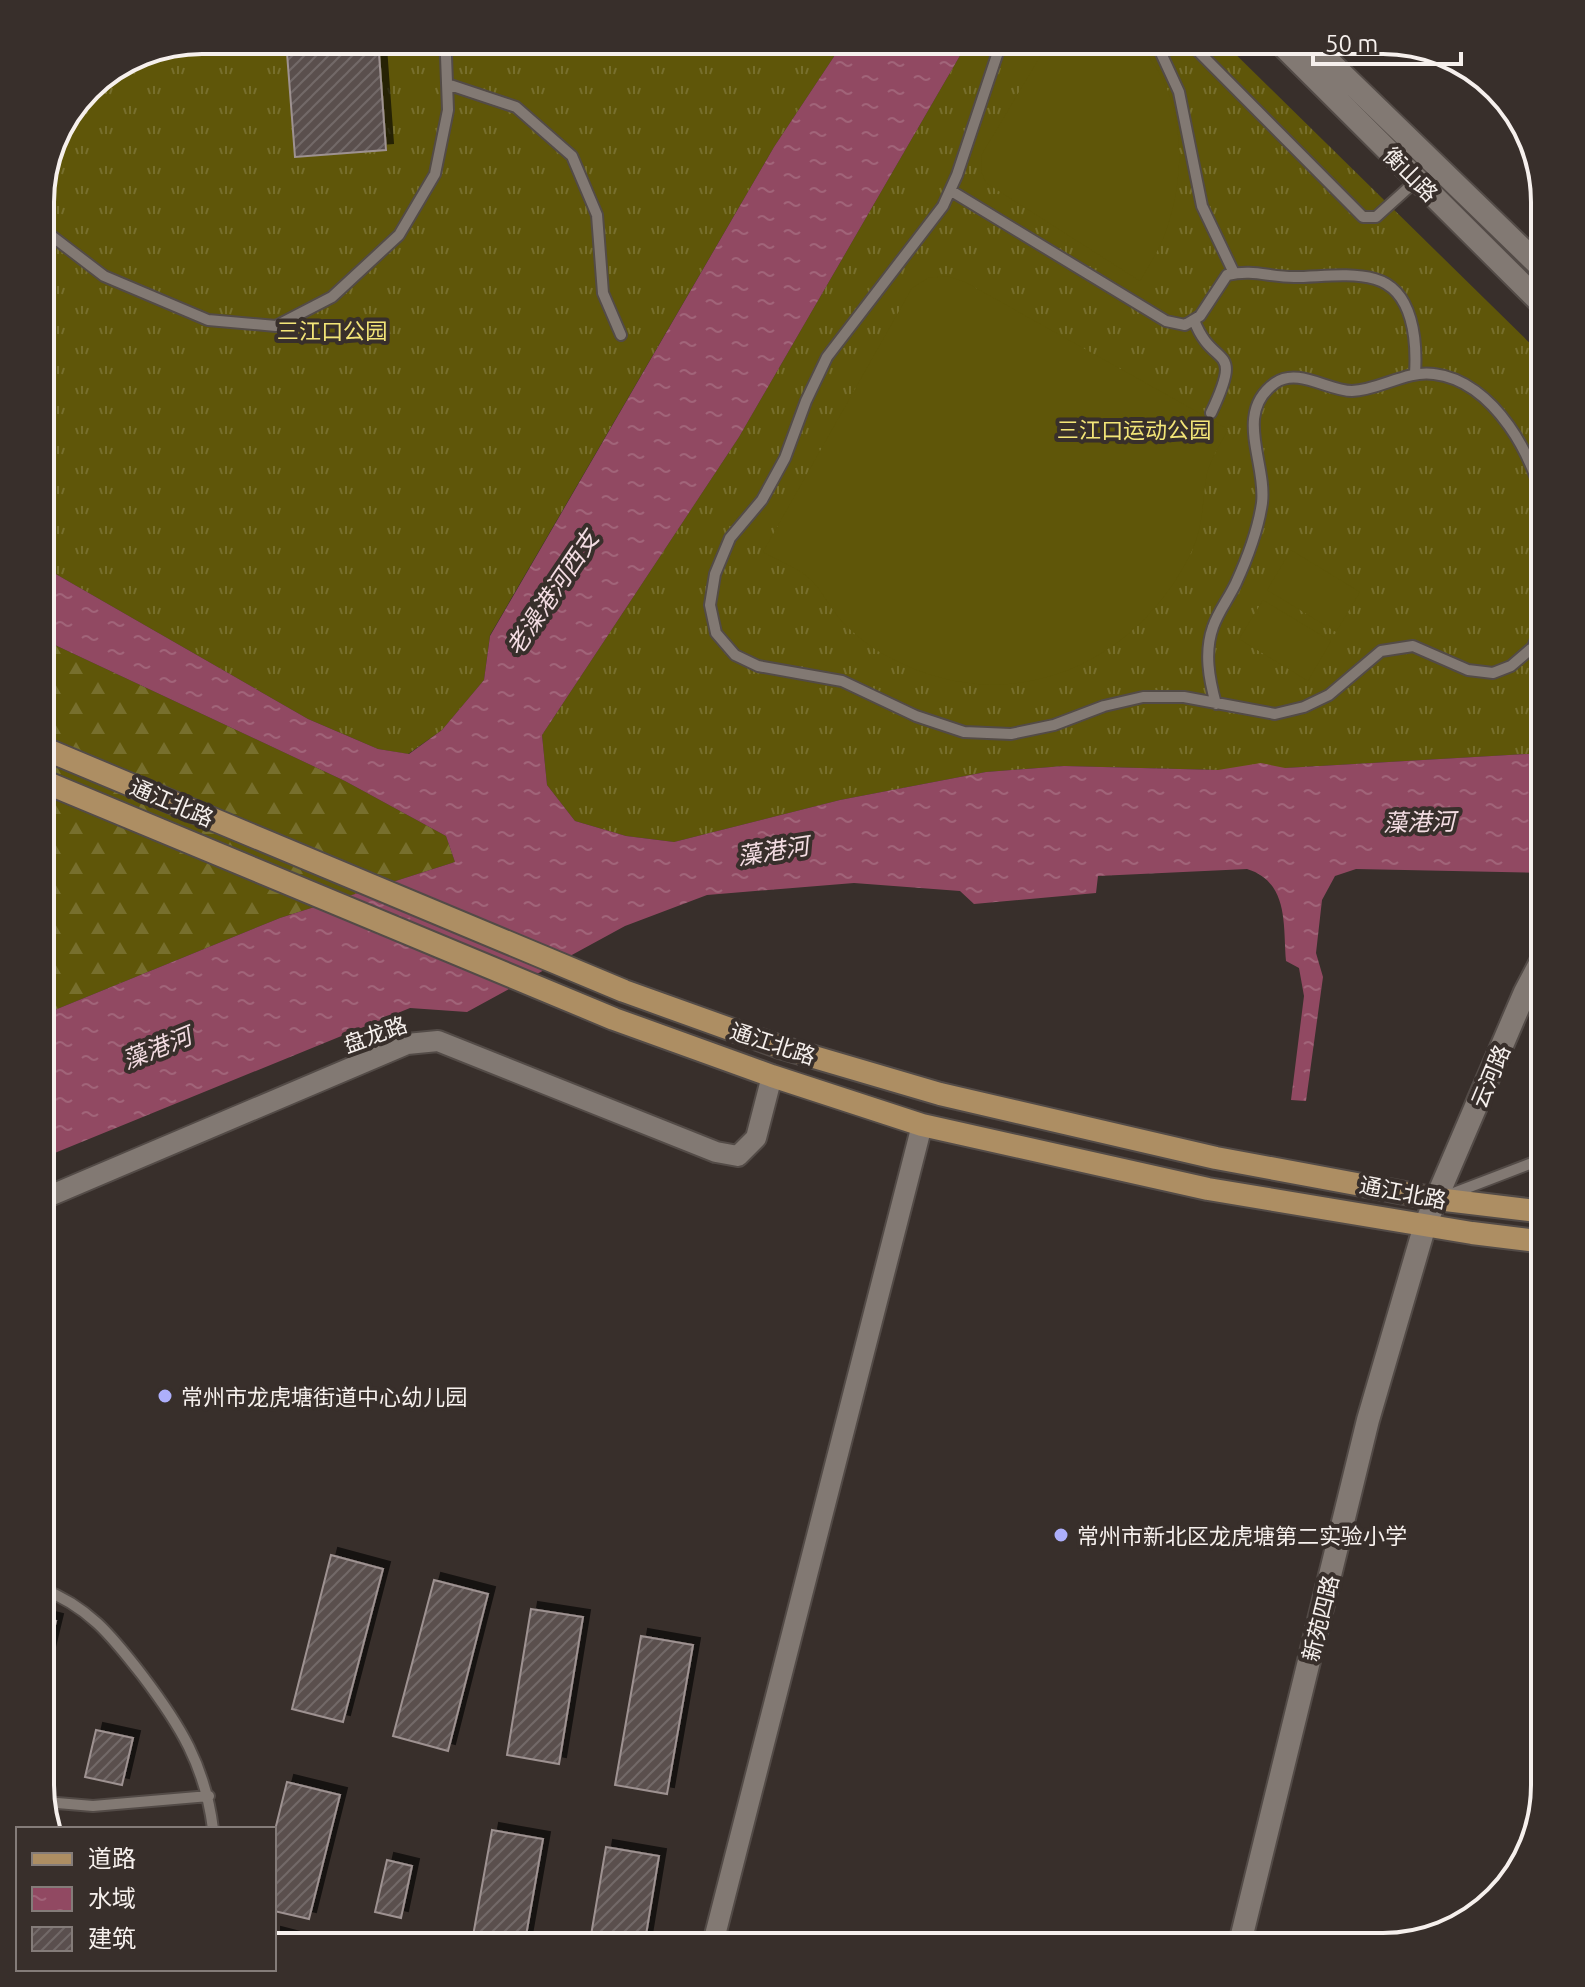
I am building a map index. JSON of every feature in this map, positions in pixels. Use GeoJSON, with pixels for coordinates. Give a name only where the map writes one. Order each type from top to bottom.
{"type":"FeatureCollection","features":[{"type":"Feature","properties":{"kind":"main road","name":"通江北路"},"geometry":{"type":"LineString","coordinates":[[54,753],[589,977],[780,1047],[940,1094],[1216,1158],[1437,1199],[1531,1210]]}},
{"type":"Feature","properties":{"kind":"main road","name":"通江北路"},"geometry":{"type":"LineString","coordinates":[[54,786],[614,1019],[772,1076],[922,1125],[1208,1189],[1531,1240]]}},
{"type":"Feature","properties":{"kind":"street","name":"衡山路"},"geometry":{"type":"LineString","coordinates":[[1291,54],[1531,293]]}},
{"type":"Feature","properties":{"kind":"street","name":"衡山路"},"geometry":{"type":"LineString","coordinates":[[1321,54],[1531,257]]}},
{"type":"Feature","properties":{"kind":"street","name":"云河路"},"geometry":{"type":"LineString","coordinates":[[1437,1199],[1531,981]]}},
{"type":"Feature","properties":{"kind":"street","name":"盘龙路"},"geometry":{"type":"LineString","coordinates":[[54,1194],[407,1044],[438,1041],[716,1152],[738,1156],[756,1138],[772,1076]]}},
{"type":"Feature","properties":{"kind":"street"},"geometry":{"type":"LineString","coordinates":[[716,1933],[922,1125]]}},
{"type":"Feature","properties":{"kind":"street","name":"新苑四路"},"geometry":{"type":"LineString","coordinates":[[1242,1933],[1368,1420],[1425,1225],[1437,1199]]}},
{"type":"Feature","properties":{"kind":"lane"},"geometry":{"type":"LineString","coordinates":[[54,238],[104,276],[195,315],[208,320],[276,326],[332,297],[399,235],[435,174],[448,110],[446,54]]}},
{"type":"Feature","properties":{"kind":"lane"},"geometry":{"type":"LineString","coordinates":[[997,54],[957,175],[943,206],[827,357],[806,401],[785,458],[762,500],[730,538],[715,574],[710,605],[716,633],[735,655],[758,666],[842,681],[916,716],[964,732],[1011,734],[1054,725],[1104,706],[1143,697],[1184,697],[1275,714],[1304,707],[1329,695],[1381,651],[1413,646],[1468,670],[1493,673],[1511,666],[1531,649]]}},
{"type":"Feature","properties":{"kind":"lane"},"geometry":{"type":"LineString","coordinates":[[1161,54],[1179,92],[1202,206],[1234,273]]}},
{"type":"Feature","properties":{"kind":"lane"},"geometry":{"type":"LineString","coordinates":[[1201,54],[1363,217],[1376,217],[1417,180]]}},
{"type":"Feature","properties":{"kind":"lane"},"geometry":{"type":"LineString","coordinates":[[447,84],[516,107],[572,156],[597,215],[603,293],[621,335]]}},
{"type":"Feature","properties":{"kind":"lane"},"geometry":{"type":"LineString","coordinates":[[953,192],[1166,321],[1185,325],[1200,316],[1227,275],[1234,273],[1247,270],[1290,277],[1344,276],[1377,280],[1397,293],[1411,317],[1416,350],[1415,374]]}},
{"type":"Feature","properties":{"kind":"lane"},"geometry":{"type":"LineString","coordinates":[[1194,320],[1199,335],[1224,357],[1228,370],[1211,413]]}},
{"type":"Feature","properties":{"kind":"lane"},"geometry":{"type":"LineString","coordinates":[[1216,704],[1208,658],[1213,627],[1252,543],[1262,501],[1252,422],[1263,395],[1277,381],[1297,378],[1350,391],[1382,386],[1415,374],[1435,374],[1457,382],[1480,396],[1506,419],[1531,466]]}},
{"type":"Feature","properties":{"kind":"lane"},"geometry":{"type":"LineString","coordinates":[[1437,1199],[1531,1163]]}},
{"type":"Feature","properties":{"kind":"lane"},"geometry":{"type":"LineString","coordinates":[[54,1594],[92,1616],[117,1643],[180,1726],[198,1763],[209,1796],[213,1827]]}},
{"type":"Feature","properties":{"kind":"lane"},"geometry":{"type":"LineString","coordinates":[[55,1803],[93,1806],[209,1796]]}},
{"type":"Feature","properties":{"kind":"green space","name":"三江口公园"},"geometry":{"type":"Polygon","coordinates":[[[192,54],[836,54],[774,147],[490,635],[484,680],[442,730],[408,754],[378,749],[308,719],[54,573],[54,192],[65,145],[91,104],[136,69],[163,59],[192,54]]]}},
{"type":"Feature","properties":{"kind":"green space","name":"三江口运动公园"},"geometry":{"type":"Polygon","coordinates":[[[961,54],[1235,54],[1531,344],[1531,754],[1285,768],[1218,770],[1064,766],[986,772],[840,800],[674,842],[626,836],[575,821],[547,785],[542,735],[739,437],[961,54]]]}},
{"type":"Feature","properties":{"kind":"green space"},"geometry":{"type":"Polygon","coordinates":[[[1042,54],[1146,54],[1164,81],[1173,105],[1179,156],[1178,181],[1166,231],[1140,281],[986,183],[981,171],[982,154],[1042,54]]]}},
{"type":"Feature","properties":{"kind":"green space"},"geometry":{"type":"Polygon","coordinates":[[[947,276],[965,282],[1228,429],[1207,473],[1194,545],[1165,595],[1134,628],[1099,655],[1060,673],[1019,683],[975,684],[931,675],[887,656],[844,623],[810,579],[763,552],[912,288],[928,278],[947,276]]]}},
{"type":"Feature","properties":{"kind":"green space"},"geometry":{"type":"Polygon","coordinates":[[[1291,550],[1360,592],[1336,632],[1267,590],[1291,550]]]}},
{"type":"Feature","properties":{"kind":"green space"},"geometry":{"type":"Polygon","coordinates":[[[1263,600],[1331,641],[1308,681],[1239,639],[1263,600]]]}},
{"type":"Feature","properties":{"kind":"green space"},"geometry":{"type":"Polygon","coordinates":[[[54,645],[345,781],[446,836],[455,862],[280,918],[54,1010],[54,645]]]}},
{"type":"Feature","properties":{"kind":"water"},"geometry":{"type":"Polygon","coordinates":[[[836,54],[961,54],[739,437],[542,735],[547,785],[575,821],[626,836],[674,842],[840,800],[986,772],[1064,766],[1218,770],[1261,763],[1285,768],[1531,754],[1531,873],[1356,869],[1335,876],[1322,900],[1316,953],[1323,977],[1306,1101],[1291,1100],[1304,996],[1299,968],[1286,961],[1281,906],[1277,894],[1261,875],[1247,869],[1098,876],[1096,893],[974,904],[960,891],[854,883],[707,895],[625,926],[467,1012],[410,1008],[54,1153],[54,1010],[280,918],[455,862],[446,836],[345,781],[54,645],[54,573],[308,719],[378,749],[409,754],[442,730],[484,680],[490,636],[774,147],[836,54]]]}},
{"type":"Feature","properties":{"kind":"building"},"geometry":{"type":"Polygon","coordinates":[[[287,54],[379,54],[386,150],[295,157],[287,54]]]}},
{"type":"Feature","properties":{"kind":"building"},"geometry":{"type":"Polygon","coordinates":[[[331,1555],[383,1569],[343,1722],[292,1709],[331,1555]]]}},
{"type":"Feature","properties":{"kind":"building"},"geometry":{"type":"Polygon","coordinates":[[[434,1580],[488,1594],[448,1751],[393,1736],[434,1580]]]}},
{"type":"Feature","properties":{"kind":"building"},"geometry":{"type":"Polygon","coordinates":[[[531,1609],[583,1617],[559,1764],[507,1755],[531,1609]]]}},
{"type":"Feature","properties":{"kind":"building"},"geometry":{"type":"Polygon","coordinates":[[[641,1636],[693,1645],[667,1794],[615,1785],[641,1636]]]}},
{"type":"Feature","properties":{"kind":"building"},"geometry":{"type":"Polygon","coordinates":[[[96,1730],[133,1738],[122,1785],[85,1777],[96,1730]]]}},
{"type":"Feature","properties":{"kind":"building"},"geometry":{"type":"Polygon","coordinates":[[[287,1782],[340,1795],[309,1919],[276,1911],[276,1827],[287,1782]]]}},
{"type":"Feature","properties":{"kind":"building"},"geometry":{"type":"Polygon","coordinates":[[[492,1830],[543,1839],[526,1933],[474,1933],[492,1830]]]}},
{"type":"Feature","properties":{"kind":"building"},"geometry":{"type":"Polygon","coordinates":[[[606,1847],[659,1856],[646,1933],[591,1933],[606,1847]]]}},
{"type":"Feature","properties":{"kind":"building"},"geometry":{"type":"Polygon","coordinates":[[[387,1860],[412,1866],[401,1918],[375,1912],[387,1860]]]}},
{"type":"Feature","properties":{"kind":"place","name":"常州市龙虎塘街道中心幼儿园"},"geometry":{"type":"Point","coordinates":[165,1396]}},
{"type":"Feature","properties":{"kind":"place","name":"常州市新北区龙虎塘第二实验小学"},"geometry":{"type":"Point","coordinates":[1061,1535]}},
{"type":"Feature","properties":{"kind":"water label","name":"老澡港河西支"},"geometry":{"type":"Point","coordinates":[552,593]}},
{"type":"Feature","properties":{"kind":"water label","name":"藻港河"},"geometry":{"type":"Point","coordinates":[1419,822]}},
{"type":"Feature","properties":{"kind":"water label","name":"藻港河"},"geometry":{"type":"Point","coordinates":[773,851]}},
{"type":"Feature","properties":{"kind":"water label","name":"藻港河"},"geometry":{"type":"Point","coordinates":[157,1048]}}]}
